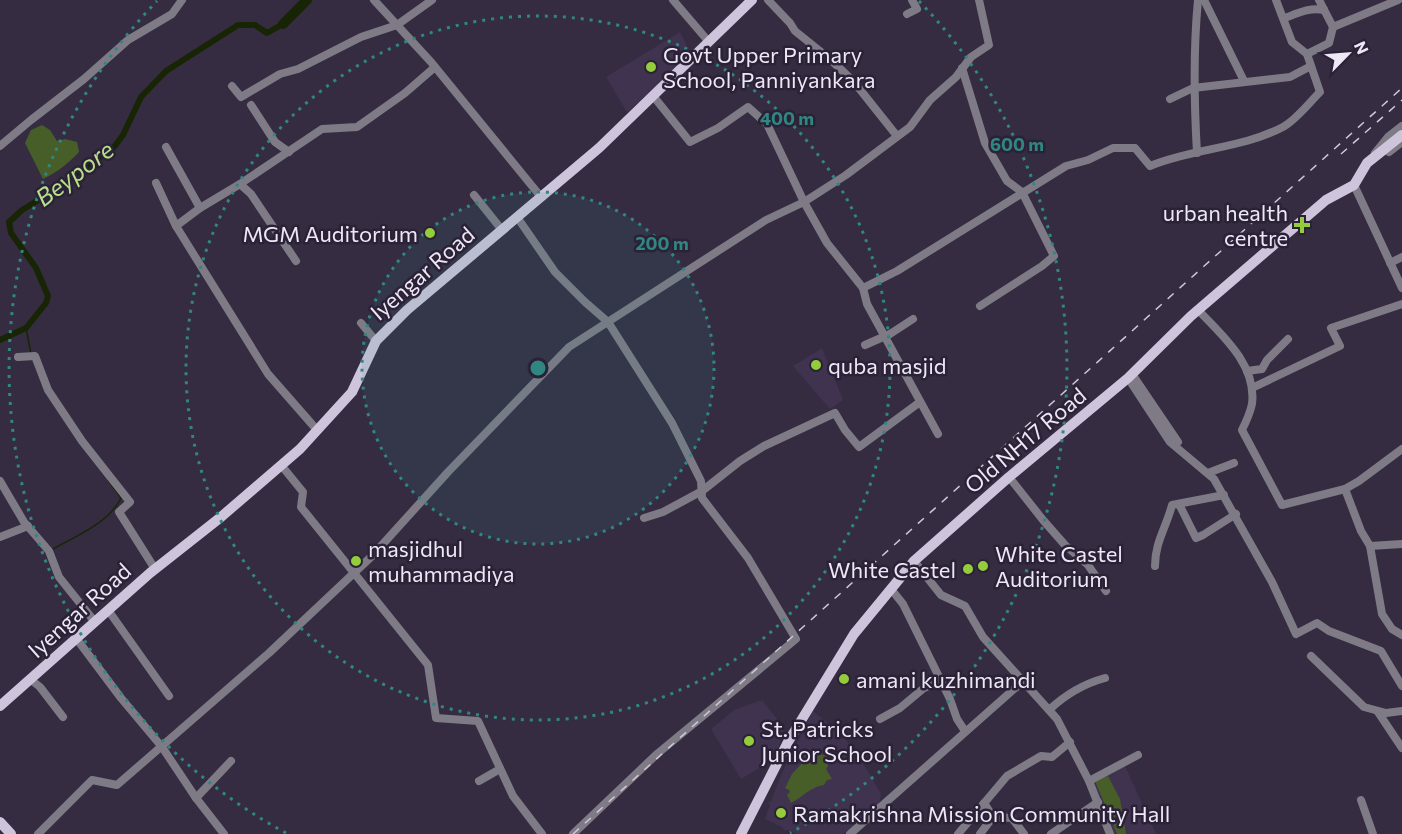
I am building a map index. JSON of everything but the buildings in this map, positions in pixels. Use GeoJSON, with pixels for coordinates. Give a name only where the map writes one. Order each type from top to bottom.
{"type":"FeatureCollection","features":[{"type":"Feature","properties":{"kind":"main road","name":"Iyengar Road"},"geometry":{"type":"LineString","coordinates":[[0,706],[155,569],[221,518],[300,449],[352,392],[376,341],[407,310],[599,148],[752,0]]}},
{"type":"Feature","properties":{"kind":"main road"},"geometry":{"type":"LineString","coordinates":[[1354,185],[1367,163],[1402,135]]}},
{"type":"Feature","properties":{"kind":"main road","name":"Old NH17 Road"},"geometry":{"type":"LineString","coordinates":[[741,834],[788,742],[854,634],[914,561],[1009,477],[1130,376],[1198,310],[1326,200],[1354,185]]}},
{"type":"Feature","properties":{"kind":"main road"},"geometry":{"type":"LineString","coordinates":[[0,822],[11,834]]}},
{"type":"Feature","properties":{"kind":"street"},"geometry":{"type":"LineString","coordinates":[[0,146],[84,79],[128,40],[172,14],[182,0]]}},
{"type":"Feature","properties":{"kind":"street"},"geometry":{"type":"LineString","coordinates":[[374,0],[435,67],[541,197]]}},
{"type":"Feature","properties":{"kind":"street"},"geometry":{"type":"LineString","coordinates":[[232,86],[241,97],[280,74],[298,69],[361,37],[397,25],[432,0]]}},
{"type":"Feature","properties":{"kind":"street"},"geometry":{"type":"LineString","coordinates":[[672,0],[710,42]]}},
{"type":"Feature","properties":{"kind":"street"},"geometry":{"type":"LineString","coordinates":[[768,0],[795,31],[854,82],[897,136]]}},
{"type":"Feature","properties":{"kind":"street"},"geometry":{"type":"LineString","coordinates":[[907,14],[917,9],[912,0]]}},
{"type":"Feature","properties":{"kind":"street"},"geometry":{"type":"LineString","coordinates":[[38,834],[92,780],[117,785],[269,653],[372,556],[448,472],[569,347],[766,220],[804,202],[846,175],[910,127],[930,100],[956,77],[971,57],[989,45],[980,0]]}},
{"type":"Feature","properties":{"kind":"street"},"geometry":{"type":"LineString","coordinates":[[1197,153],[1193,88],[1198,0]]}},
{"type":"Feature","properties":{"kind":"street"},"geometry":{"type":"LineString","coordinates":[[1204,0],[1244,81]]}},
{"type":"Feature","properties":{"kind":"street"},"geometry":{"type":"LineString","coordinates":[[863,288],[897,271],[1066,166],[1088,160],[1113,148],[1135,148],[1150,166],[1178,156],[1243,143],[1285,126],[1320,93],[1307,54],[1292,42],[1276,0]]}},
{"type":"Feature","properties":{"kind":"street"},"geometry":{"type":"LineString","coordinates":[[1307,54],[1329,43],[1333,27],[1319,0]]}},
{"type":"Feature","properties":{"kind":"street"},"geometry":{"type":"LineString","coordinates":[[1365,0],[1371,10]]}},
{"type":"Feature","properties":{"kind":"street"},"geometry":{"type":"LineString","coordinates":[[1333,27],[1398,0]]}},
{"type":"Feature","properties":{"kind":"street"},"geometry":{"type":"LineString","coordinates":[[1285,18],[1304,10],[1316,8],[1324,10]]}},
{"type":"Feature","properties":{"kind":"street"},"geometry":{"type":"LineString","coordinates":[[1170,99],[1193,88],[1290,77],[1311,66]]}},
{"type":"Feature","properties":{"kind":"street"},"geometry":{"type":"LineString","coordinates":[[176,226],[322,129],[357,127],[405,93],[435,67]]}},
{"type":"Feature","properties":{"kind":"street"},"geometry":{"type":"LineString","coordinates":[[962,68],[985,142],[1007,181],[1022,192],[1054,256],[980,306]]}},
{"type":"Feature","properties":{"kind":"street"},"geometry":{"type":"LineString","coordinates":[[654,97],[690,142],[718,128],[748,107],[766,124],[827,243],[863,288],[867,304],[938,434]]}},
{"type":"Feature","properties":{"kind":"street"},"geometry":{"type":"LineString","coordinates":[[251,105],[274,142],[289,152]]}},
{"type":"Feature","properties":{"kind":"street"},"geometry":{"type":"LineString","coordinates":[[1367,163],[1388,137],[1402,126]]}},
{"type":"Feature","properties":{"kind":"street"},"geometry":{"type":"LineString","coordinates":[[1402,142],[1369,167],[1354,185],[1402,288]]}},
{"type":"Feature","properties":{"kind":"street"},"geometry":{"type":"LineString","coordinates":[[166,147],[200,208]]}},
{"type":"Feature","properties":{"kind":"street"},"geometry":{"type":"LineString","coordinates":[[156,183],[176,226],[267,374],[317,430]]}},
{"type":"Feature","properties":{"kind":"street"},"geometry":{"type":"LineString","coordinates":[[240,184],[251,194],[296,261]]}},
{"type":"Feature","properties":{"kind":"street"},"geometry":{"type":"LineString","coordinates":[[474,195],[502,230]]}},
{"type":"Feature","properties":{"kind":"street"},"geometry":{"type":"LineString","coordinates":[[517,217],[555,272],[608,322],[672,423],[702,481],[702,498],[748,558],[796,639],[657,754],[573,834]]}},
{"type":"Feature","properties":{"kind":"street"},"geometry":{"type":"LineString","coordinates":[[1390,263],[1402,257]]}},
{"type":"Feature","properties":{"kind":"street"},"geometry":{"type":"LineString","coordinates":[[1252,388],[1340,346],[1331,328],[1402,304]]}},
{"type":"Feature","properties":{"kind":"street"},"geometry":{"type":"LineString","coordinates":[[1198,310],[1232,347],[1247,370],[1252,388],[1252,406],[1242,430],[1282,505],[1345,489],[1402,449]]}},
{"type":"Feature","properties":{"kind":"street"},"geometry":{"type":"LineString","coordinates":[[865,345],[883,335],[890,334],[913,319]]}},
{"type":"Feature","properties":{"kind":"street"},"geometry":{"type":"LineString","coordinates":[[361,323],[376,341]]}},
{"type":"Feature","properties":{"kind":"street"},"geometry":{"type":"LineString","coordinates":[[1247,370],[1262,369],[1267,360],[1288,339]]}},
{"type":"Feature","properties":{"kind":"street"},"geometry":{"type":"LineString","coordinates":[[18,357],[35,356],[48,390],[82,441],[130,502],[119,512],[155,569]]}},
{"type":"Feature","properties":{"kind":"street"},"geometry":{"type":"LineString","coordinates":[[1130,376],[1178,442]]}},
{"type":"Feature","properties":{"kind":"street"},"geometry":{"type":"LineString","coordinates":[[1130,376],[1170,442],[1214,478],[1236,514],[1296,634],[1317,623],[1329,631],[1381,651],[1402,686]]}},
{"type":"Feature","properties":{"kind":"street"},"geometry":{"type":"LineString","coordinates":[[644,518],[663,512],[702,491],[740,461],[764,446],[835,413],[859,447],[920,402]]}},
{"type":"Feature","properties":{"kind":"street"},"geometry":{"type":"LineString","coordinates":[[1208,473],[1234,463]]}},
{"type":"Feature","properties":{"kind":"street"},"geometry":{"type":"LineString","coordinates":[[281,465],[303,492],[301,507],[428,665],[436,718],[478,721],[513,796],[542,834]]}},
{"type":"Feature","properties":{"kind":"street"},"geometry":{"type":"LineString","coordinates":[[1009,477],[1065,545],[1088,565],[1106,591]]}},
{"type":"Feature","properties":{"kind":"street"},"geometry":{"type":"LineString","coordinates":[[0,481],[28,526],[49,551],[59,577],[95,622]]}},
{"type":"Feature","properties":{"kind":"street"},"geometry":{"type":"LineString","coordinates":[[1345,489],[1361,531],[1370,546],[1382,614],[1392,629],[1402,635]]}},
{"type":"Feature","properties":{"kind":"street"},"geometry":{"type":"LineString","coordinates":[[1155,566],[1155,548],[1167,525],[1172,505],[1224,495]]}},
{"type":"Feature","properties":{"kind":"street"},"geometry":{"type":"LineString","coordinates":[[1179,504],[1196,538],[1236,514]]}},
{"type":"Feature","properties":{"kind":"street"},"geometry":{"type":"LineString","coordinates":[[0,537],[28,526]]}},
{"type":"Feature","properties":{"kind":"street"},"geometry":{"type":"LineString","coordinates":[[1370,546],[1402,544]]}},
{"type":"Feature","properties":{"kind":"street"},"geometry":{"type":"LineString","coordinates":[[914,561],[941,596],[965,606],[984,637],[1057,719],[1089,781],[1110,834]]}},
{"type":"Feature","properties":{"kind":"street"},"geometry":{"type":"LineString","coordinates":[[891,589],[903,604],[950,699],[957,719],[965,731]]}},
{"type":"Feature","properties":{"kind":"street"},"geometry":{"type":"LineString","coordinates":[[108,610],[170,696]]}},
{"type":"Feature","properties":{"kind":"street"},"geometry":{"type":"LineString","coordinates":[[76,638],[121,698],[162,747],[196,798],[224,834]]}},
{"type":"Feature","properties":{"kind":"street"},"geometry":{"type":"LineString","coordinates":[[1311,656],[1364,707],[1386,713],[1402,711]]}},
{"type":"Feature","properties":{"kind":"street"},"geometry":{"type":"LineString","coordinates":[[1049,710],[1059,700],[1085,683],[1105,678]]}},
{"type":"Feature","properties":{"kind":"street"},"geometry":{"type":"LineString","coordinates":[[30,679],[63,717]]}},
{"type":"Feature","properties":{"kind":"street"},"geometry":{"type":"LineString","coordinates":[[880,719],[900,708],[924,688],[941,681]]}},
{"type":"Feature","properties":{"kind":"street"},"geometry":{"type":"LineString","coordinates":[[850,834],[1022,682]]}},
{"type":"Feature","properties":{"kind":"street"},"geometry":{"type":"LineString","coordinates":[[1378,712],[1402,748]]}},
{"type":"Feature","properties":{"kind":"street"},"geometry":{"type":"LineString","coordinates":[[958,834],[1006,776],[1041,756],[1052,757],[1070,742]]}},
{"type":"Feature","properties":{"kind":"street"},"geometry":{"type":"LineString","coordinates":[[1089,781],[1138,755]]}},
{"type":"Feature","properties":{"kind":"street"},"geometry":{"type":"LineString","coordinates":[[196,798],[231,761]]}},
{"type":"Feature","properties":{"kind":"street"},"geometry":{"type":"LineString","coordinates":[[479,781],[500,769]]}},
{"type":"Feature","properties":{"kind":"street"},"geometry":{"type":"LineString","coordinates":[[1361,800],[1373,834]]}},
{"type":"Feature","properties":{"kind":"street"},"geometry":{"type":"LineString","coordinates":[[1051,834],[1098,802]]}},
{"type":"Feature","properties":{"kind":"street"},"geometry":{"type":"LineString","coordinates":[[984,803],[993,817]]}},
{"type":"Feature","properties":{"kind":"street"},"geometry":{"type":"LineString","coordinates":[[980,834],[993,817]]}},
{"type":"Feature","properties":{"kind":"street"},"geometry":{"type":"LineString","coordinates":[[993,817],[1012,818],[1024,834]]}},
{"type":"Feature","properties":{"kind":"shaded area","name":"Govt Upper Primary School, Panniyankara"},"geometry":{"type":"Polygon","coordinates":[[[680,32],[692,56],[627,112],[606,77],[680,32]]]}},
{"type":"Feature","properties":{"kind":"shaded area"},"geometry":{"type":"Polygon","coordinates":[[[822,348],[843,400],[830,409],[793,366],[822,348]]]}},
{"type":"Feature","properties":{"kind":"shaded area","name":"St. Patricks Junior School"},"geometry":{"type":"Polygon","coordinates":[[[762,700],[784,728],[775,759],[741,779],[711,729],[734,710],[762,700]]]}},
{"type":"Feature","properties":{"kind":"shaded area"},"geometry":{"type":"Polygon","coordinates":[[[813,711],[841,733],[859,756],[881,794],[879,805],[843,834],[797,834],[785,831],[782,827],[765,819],[770,805],[768,802],[771,801],[782,773],[813,711]]]}},
{"type":"Feature","properties":{"kind":"shaded area"},"geometry":{"type":"Polygon","coordinates":[[[1125,766],[1156,834],[1113,834],[1092,781],[1125,766]]]}},
{"type":"Feature","properties":{"kind":"green space"},"geometry":{"type":"Polygon","coordinates":[[[42,125],[50,130],[57,141],[65,139],[77,142],[79,152],[53,174],[43,179],[25,143],[31,130],[42,125]]]}},
{"type":"Feature","properties":{"kind":"green space"},"geometry":{"type":"Polygon","coordinates":[[[816,750],[827,755],[826,769],[832,779],[791,803],[787,795],[790,792],[785,788],[792,774],[805,760],[804,752],[816,750]]]}},
{"type":"Feature","properties":{"kind":"green space"},"geometry":{"type":"Polygon","coordinates":[[[1108,776],[1120,799],[1126,834],[1117,834],[1095,781],[1108,776]]]}},
{"type":"Feature","properties":{"kind":"waterway"},"geometry":{"type":"LineString","coordinates":[[283,24],[307,0]]}},
{"type":"Feature","properties":{"kind":"waterway","name":"Beypore"},"geometry":{"type":"LineString","coordinates":[[0,340],[26,328],[46,303],[48,296],[36,268],[11,233],[9,222],[22,210],[63,185],[114,147],[123,135],[141,97],[166,71],[238,25],[255,25],[267,33],[283,24]]}},
{"type":"Feature","properties":{"kind":"waterway","name":"Beypore"},"geometry":{"type":"LineString","coordinates":[[26,328],[31,354]]}},
{"type":"Feature","properties":{"kind":"waterway","name":"Beypore"},"geometry":{"type":"LineString","coordinates":[[53,549],[91,528],[116,507],[121,498],[108,480]]}},
{"type":"Feature","properties":{"kind":"railway"},"geometry":{"type":"LineString","coordinates":[[573,834],[1402,88]]}},
{"type":"Feature","properties":{"kind":"railway"},"geometry":{"type":"LineString","coordinates":[[1341,154],[1402,100]]}},
{"type":"Feature","properties":{"kind":"place","name":"Govt Upper Primary School, Panniyankara"},"geometry":{"type":"Point","coordinates":[651,67]}},
{"type":"Feature","properties":{"kind":"place","name":"urban health centre"},"geometry":{"type":"Point","coordinates":[1302,225]}},
{"type":"Feature","properties":{"kind":"place","name":"MGM Auditorium"},"geometry":{"type":"Point","coordinates":[430,233]}},
{"type":"Feature","properties":{"kind":"place","name":"quba masjid"},"geometry":{"type":"Point","coordinates":[816,365]}},
{"type":"Feature","properties":{"kind":"place","name":"masjidhul muhammadiya"},"geometry":{"type":"Point","coordinates":[356,561]}},
{"type":"Feature","properties":{"kind":"place","name":"White Castel Auditorium"},"geometry":{"type":"Point","coordinates":[983,566]}},
{"type":"Feature","properties":{"kind":"place","name":"White Castel"},"geometry":{"type":"Point","coordinates":[968,569]}},
{"type":"Feature","properties":{"kind":"place","name":"amani kuzhimandi"},"geometry":{"type":"Point","coordinates":[844,679]}},
{"type":"Feature","properties":{"kind":"place","name":"St. Patricks Junior School"},"geometry":{"type":"Point","coordinates":[749,741]}},
{"type":"Feature","properties":{"kind":"place","name":"Ramakrishna Mission Community Hall"},"geometry":{"type":"Point","coordinates":[781,813]}}]}
